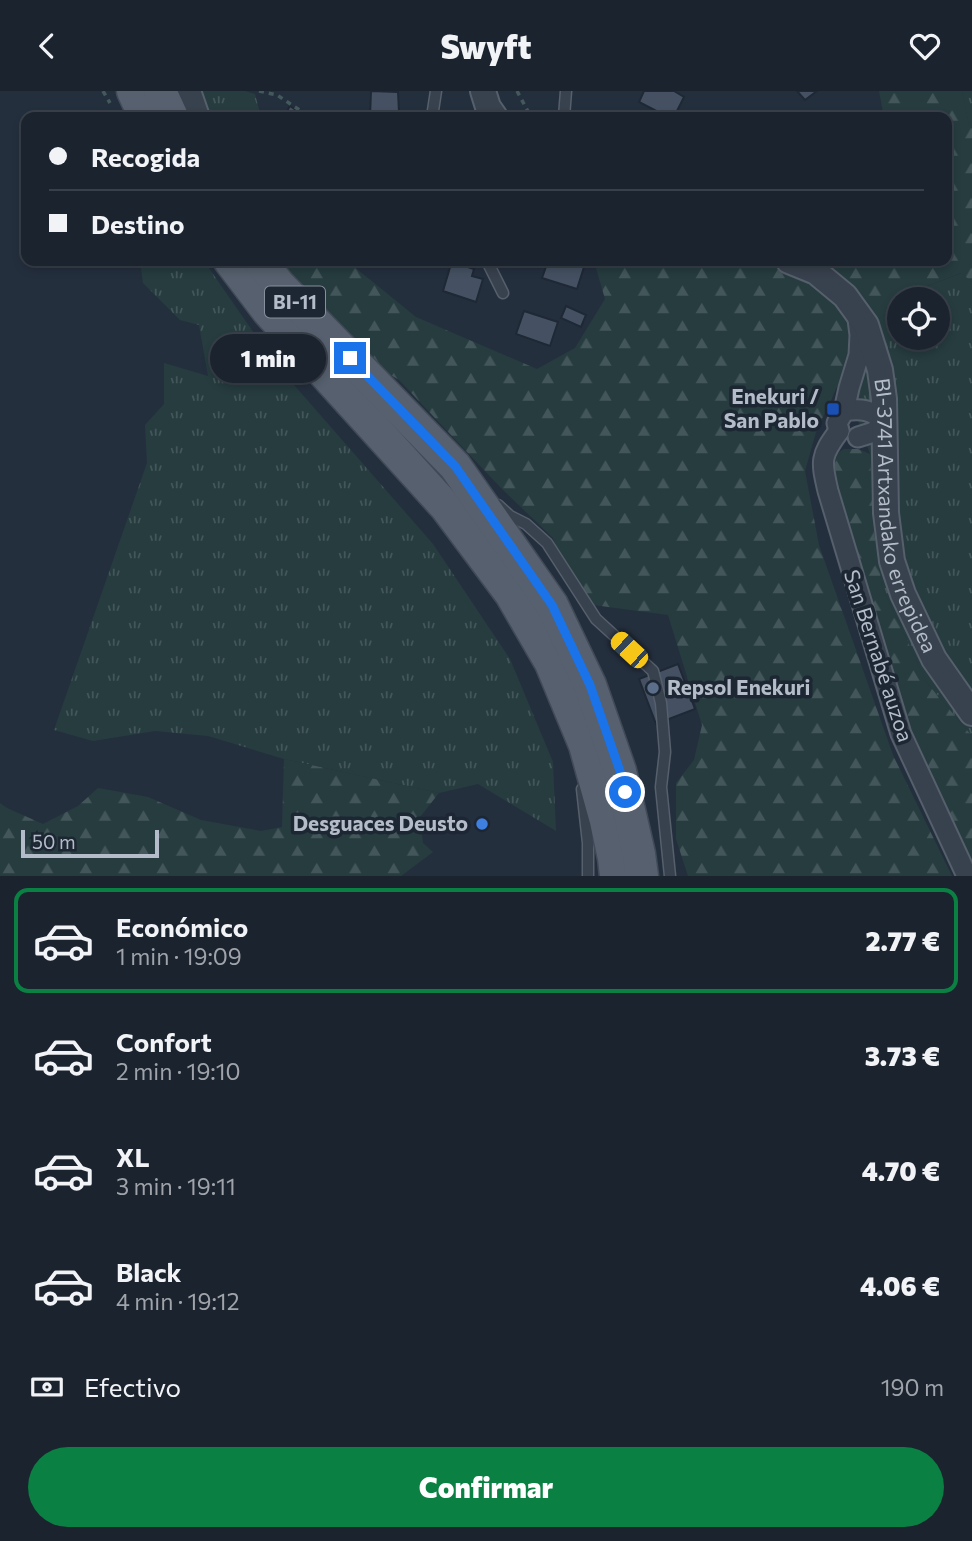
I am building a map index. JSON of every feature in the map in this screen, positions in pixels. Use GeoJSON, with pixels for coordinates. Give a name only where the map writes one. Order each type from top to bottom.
{"type":"FeatureCollection","features":[{"type":"Feature","properties":{"kind":"main road"},"geometry":{"type":"LineString","coordinates":[[134,91],[143,112]]}},
{"type":"Feature","properties":{"kind":"main road"},"geometry":{"type":"LineString","coordinates":[[160,91],[170,112]]}},
{"type":"Feature","properties":{"kind":"main road","name":"BI-11"},"geometry":{"type":"LineString","coordinates":[[234,266],[268,311],[446,507],[510,594],[551,663],[585,745],[600,798],[616,876]]}},
{"type":"Feature","properties":{"kind":"main road","name":"BI-11"},"geometry":{"type":"LineString","coordinates":[[264,266],[279,285],[455,466],[552,605],[590,685],[620,771],[644,869]]}},
{"type":"Feature","properties":{"kind":"street"},"geometry":{"type":"LineString","coordinates":[[116,91],[131,112]]}},
{"type":"Feature","properties":{"kind":"street"},"geometry":{"type":"LineString","coordinates":[[188,91],[195,112]]}},
{"type":"Feature","properties":{"kind":"street"},"geometry":{"type":"LineString","coordinates":[[483,91],[492,112]]}},
{"type":"Feature","properties":{"kind":"street"},"geometry":{"type":"LineString","coordinates":[[281,266],[332,340]]}},
{"type":"Feature","properties":{"kind":"street","name":"BI-3741 Artxandako errepidea"},"geometry":{"type":"LineString","coordinates":[[801,266],[816,272],[845,296],[866,325],[880,370],[884,399],[886,513],[892,561],[903,594],[934,659],[972,713]]}},
{"type":"Feature","properties":{"kind":"street","name":"San Bernabé auzoa"},"geometry":{"type":"LineString","coordinates":[[858,311],[859,355],[849,388],[847,426],[826,448],[823,469],[901,734],[967,876]]}},
{"type":"Feature","properties":{"kind":"street"},"geometry":{"type":"LineString","coordinates":[[855,409],[867,410],[885,421],[874,432],[847,426],[855,409]]}},
{"type":"Feature","properties":{"kind":"street"},"geometry":{"type":"LineString","coordinates":[[847,426],[885,450]]}},
{"type":"Feature","properties":{"kind":"lane"},"geometry":{"type":"LineString","coordinates":[[433,112],[436,91]]}},
{"type":"Feature","properties":{"kind":"lane"},"geometry":{"type":"LineString","coordinates":[[564,112],[566,91]]}},
{"type":"Feature","properties":{"kind":"lane"},"geometry":{"type":"LineString","coordinates":[[490,266],[503,293]]}},
{"type":"Feature","properties":{"kind":"lane"},"geometry":{"type":"LineString","coordinates":[[455,466],[510,516],[526,524],[547,543],[596,619],[653,671],[661,703],[665,752],[661,787],[670,876]]}},
{"type":"Feature","properties":{"kind":"lane"},"geometry":{"type":"LineString","coordinates":[[572,712],[579,761]]}},
{"type":"Feature","properties":{"kind":"lane"},"geometry":{"type":"LineString","coordinates":[[580,773],[588,843],[588,876]]}},
{"type":"Feature","properties":{"kind":"path"},"geometry":{"type":"LineString","coordinates":[[259,91],[277,95],[302,112]]}},
{"type":"Feature","properties":{"kind":"path"},"geometry":{"type":"LineString","coordinates":[[517,91],[528,112]]}},
{"type":"Feature","properties":{"kind":"green space"},"geometry":{"type":"Polygon","coordinates":[[[201,91],[245,91],[255,94],[260,112],[208,112],[201,91]]]}},
{"type":"Feature","properties":{"kind":"green space"},"geometry":{"type":"Polygon","coordinates":[[[879,91],[962,91],[969,125],[972,128],[972,282],[961,273],[925,287],[887,287],[887,313],[849,341],[842,376],[816,432],[805,471],[819,545],[893,755],[952,876],[688,876],[676,839],[676,783],[694,760],[702,725],[668,615],[586,604],[565,570],[553,538],[501,488],[399,380],[332,340],[281,266],[353,266],[416,317],[537,369],[575,348],[605,299],[595,266],[952,266],[952,112],[883,112],[879,91]]]}},
{"type":"Feature","properties":{"kind":"green space"},"geometry":{"type":"Polygon","coordinates":[[[962,91],[972,91],[972,128],[969,126],[962,91]]]}},
{"type":"Feature","properties":{"kind":"green space"},"geometry":{"type":"Polygon","coordinates":[[[141,266],[207,266],[274,362],[433,544],[510,659],[553,762],[556,831],[478,784],[439,793],[284,759],[208,736],[155,731],[93,741],[54,730],[147,463],[145,425],[164,404],[164,363],[208,376],[199,325],[180,320],[143,283],[141,266]]]}},
{"type":"Feature","properties":{"kind":"green space"},"geometry":{"type":"Polygon","coordinates":[[[962,273],[972,282],[972,736],[927,683],[882,587],[873,525],[870,454],[842,376],[849,341],[887,313],[887,350],[950,350],[950,287],[925,287],[962,273]]]}},
{"type":"Feature","properties":{"kind":"green space"},"geometry":{"type":"Polygon","coordinates":[[[844,449],[858,449],[870,454],[873,525],[882,587],[927,683],[972,736],[972,864],[907,723],[841,503],[834,463],[839,452],[844,449]]]}},
{"type":"Feature","properties":{"kind":"green space"},"geometry":{"type":"Polygon","coordinates":[[[284,759],[439,793],[420,817],[423,843],[433,852],[401,876],[0,876],[0,803],[43,824],[78,806],[98,788],[148,797],[201,820],[261,831],[282,827],[284,759]]]}},
{"type":"Feature","properties":{"kind":"building"},"geometry":{"type":"Polygon","coordinates":[[[371,91],[398,92],[399,112],[370,112],[371,91]]]}},
{"type":"Feature","properties":{"kind":"building"},"geometry":{"type":"Polygon","coordinates":[[[644,91],[674,91],[684,97],[676,112],[658,112],[639,102],[644,91]]]}},
{"type":"Feature","properties":{"kind":"building"},"geometry":{"type":"Polygon","coordinates":[[[797,91],[817,91],[805,100],[797,91]]]}},
{"type":"Feature","properties":{"kind":"building"},"geometry":{"type":"Polygon","coordinates":[[[290,106],[299,112],[286,112],[290,106]]]}},
{"type":"Feature","properties":{"kind":"building"},"geometry":{"type":"Polygon","coordinates":[[[450,266],[474,269],[472,276],[483,279],[476,302],[443,291],[450,266]]]}},
{"type":"Feature","properties":{"kind":"building"},"geometry":{"type":"Polygon","coordinates":[[[546,266],[584,267],[577,289],[542,278],[546,266]]]}},
{"type":"Feature","properties":{"kind":"building"},"geometry":{"type":"Polygon","coordinates":[[[566,306],[586,315],[581,327],[561,318],[566,306]]]}},
{"type":"Feature","properties":{"kind":"building"},"geometry":{"type":"Polygon","coordinates":[[[524,311],[558,322],[550,346],[516,334],[524,311]]]}},
{"type":"Feature","properties":{"kind":"building"},"geometry":{"type":"Polygon","coordinates":[[[678,664],[695,709],[656,724],[639,679],[678,664]]]}},
{"type":"Feature","properties":{"kind":"place","name":"Enekuri / San Pablo"},"geometry":{"type":"Point","coordinates":[833,409]}},
{"type":"Feature","properties":{"kind":"place","name":"Repsol Enekuri"},"geometry":{"type":"Point","coordinates":[653,688]}},
{"type":"Feature","properties":{"kind":"place","name":"Desguaces Deusto"},"geometry":{"type":"Point","coordinates":[482,824]}},
{"type":"Feature","properties":{"kind":"route"},"geometry":{"type":"LineString","coordinates":[[350,358],[455,466],[552,605],[590,685],[625,792]]}}]}
